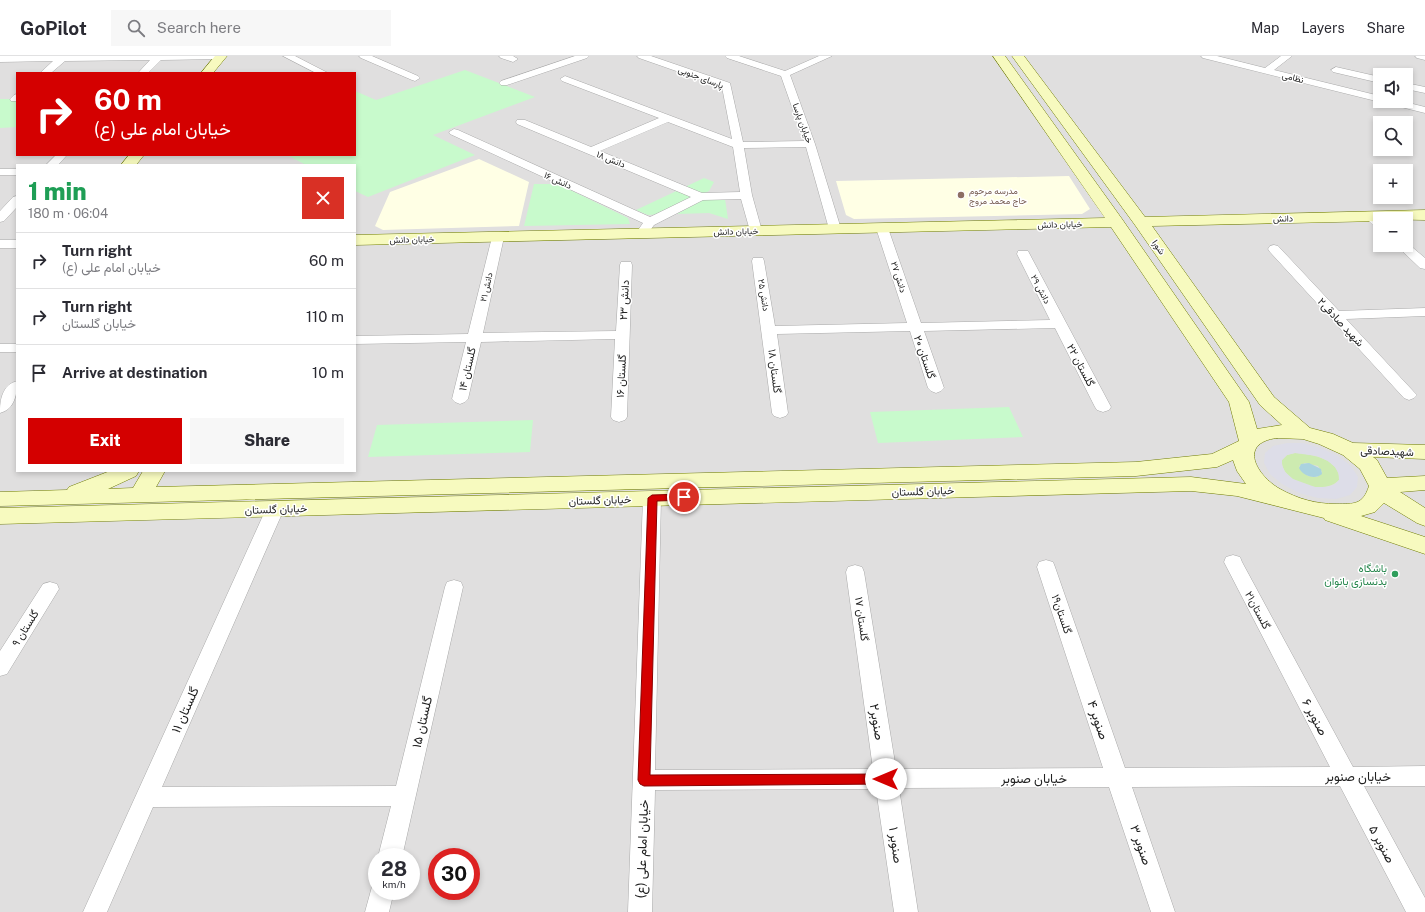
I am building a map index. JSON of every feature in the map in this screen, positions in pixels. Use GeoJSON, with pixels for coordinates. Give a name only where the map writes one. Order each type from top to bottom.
{"type":"FeatureCollection","features":[{"type":"Feature","properties":{"kind":"street"},"geometry":{"type":"LineString","coordinates":[[143,72],[159,56]]}},
{"type":"Feature","properties":{"kind":"street"},"geometry":{"type":"LineString","coordinates":[[0,59],[221,56]]}},
{"type":"Feature","properties":{"kind":"street"},"geometry":{"type":"LineString","coordinates":[[208,72],[221,56]]}},
{"type":"Feature","properties":{"kind":"street"},"geometry":{"type":"LineString","coordinates":[[288,56],[321,72]]}},
{"type":"Feature","properties":{"kind":"street"},"geometry":{"type":"LineString","coordinates":[[364,56],[415,78]]}},
{"type":"Feature","properties":{"kind":"street"},"geometry":{"type":"LineString","coordinates":[[504,83],[584,56]]}},
{"type":"Feature","properties":{"kind":"street","name":"پارسای جنوبی"},"geometry":{"type":"LineString","coordinates":[[642,56],[727,85],[738,145]]}},
{"type":"Feature","properties":{"kind":"street"},"geometry":{"type":"LineString","coordinates":[[730,56],[786,69],[827,56]]}},
{"type":"Feature","properties":{"kind":"street"},"geometry":{"type":"LineString","coordinates":[[786,69],[805,56]]}},
{"type":"Feature","properties":{"kind":"street","name":"شورا"},"geometry":{"type":"LineString","coordinates":[[999,56],[1116,222],[1239,402],[1248,443],[1243,460],[1251,476],[1269,492],[1293,504]]}},
{"type":"Feature","properties":{"kind":"street","name":"شورا"},"geometry":{"type":"LineString","coordinates":[[1018,56],[1141,222],[1267,401],[1303,433]]}},
{"type":"Feature","properties":{"kind":"street","name":"نظامی"},"geometry":{"type":"LineString","coordinates":[[1206,56],[1373,97]]}},
{"type":"Feature","properties":{"kind":"street"},"geometry":{"type":"LineString","coordinates":[[1267,71],[1287,56]]}},
{"type":"Feature","properties":{"kind":"street"},"geometry":{"type":"LineString","coordinates":[[1420,56],[1425,57]]}},
{"type":"Feature","properties":{"kind":"street"},"geometry":{"type":"LineString","coordinates":[[47,72],[64,57]]}},
{"type":"Feature","properties":{"kind":"street","name":"خیابان پارسا"},"geometry":{"type":"LineString","coordinates":[[786,69],[835,229]]}},
{"type":"Feature","properties":{"kind":"street"},"geometry":{"type":"LineString","coordinates":[[1336,70],[1373,78]]}},
{"type":"Feature","properties":{"kind":"street"},"geometry":{"type":"LineString","coordinates":[[565,79],[738,145],[810,144]]}},
{"type":"Feature","properties":{"kind":"street"},"geometry":{"type":"LineString","coordinates":[[1413,88],[1425,91],[1413,106]]}},
{"type":"Feature","properties":{"kind":"street"},"geometry":{"type":"LineString","coordinates":[[1413,107],[1425,110]]}},
{"type":"Feature","properties":{"kind":"street"},"geometry":{"type":"LineString","coordinates":[[591,151],[669,118]]}},
{"type":"Feature","properties":{"kind":"street","name":"دانش ۱۸"},"geometry":{"type":"LineString","coordinates":[[521,122],[702,197]]}},
{"type":"Feature","properties":{"kind":"street","name":"دانش ۱۶"},"geometry":{"type":"LineString","coordinates":[[454,132],[646,228]]}},
{"type":"Feature","properties":{"kind":"street"},"geometry":{"type":"LineString","coordinates":[[738,145],[746,195],[756,231]]}},
{"type":"Feature","properties":{"kind":"street"},"geometry":{"type":"LineString","coordinates":[[53,164],[61,156]]}},
{"type":"Feature","properties":{"kind":"street"},"geometry":{"type":"LineString","coordinates":[[129,164],[136,156]]}},
{"type":"Feature","properties":{"kind":"street"},"geometry":{"type":"LineString","coordinates":[[0,172],[16,172]]}},
{"type":"Feature","properties":{"kind":"street"},"geometry":{"type":"LineString","coordinates":[[646,228],[702,197],[746,195]]}},
{"type":"Feature","properties":{"kind":"street"},"geometry":{"type":"LineString","coordinates":[[0,218],[16,201]]}},
{"type":"Feature","properties":{"kind":"street","name":"دانش"},"geometry":{"type":"LineString","coordinates":[[1413,216],[1425,215]]}},
{"type":"Feature","properties":{"kind":"street","name":"دانش"},"geometry":{"type":"LineString","coordinates":[[1141,222],[1373,221]]}},
{"type":"Feature","properties":{"kind":"street","name":"خیابان دانش"},"geometry":{"type":"LineString","coordinates":[[356,240],[498,237],[646,228],[756,231],[1116,222]]}},
{"type":"Feature","properties":{"kind":"street","name":"دانش ۲۷"},"geometry":{"type":"LineString","coordinates":[[882,228],[915,326]]}},
{"type":"Feature","properties":{"kind":"street","name":"دانش ۲۱"},"geometry":{"type":"LineString","coordinates":[[474,338],[498,237]]}},
{"type":"Feature","properties":{"kind":"street"},"geometry":{"type":"LineString","coordinates":[[0,244],[16,244]]}},
{"type":"Feature","properties":{"kind":"street","name":"شهید صادقی۲"},"geometry":{"type":"LineString","coordinates":[[1274,249],[1408,395]]}},
{"type":"Feature","properties":{"kind":"street"},"geometry":{"type":"LineString","coordinates":[[1410,252],[1425,265]]}},
{"type":"Feature","properties":{"kind":"street","name":"دانش ۲۹"},"geometry":{"type":"LineString","coordinates":[[1023,254],[1059,324]]}},
{"type":"Feature","properties":{"kind":"street","name":"دانش ۲۵"},"geometry":{"type":"LineString","coordinates":[[758,261],[769,330]]}},
{"type":"Feature","properties":{"kind":"street","name":"دانش ۲۳"},"geometry":{"type":"LineString","coordinates":[[623,335],[626,265]]}},
{"type":"Feature","properties":{"kind":"street"},"geometry":{"type":"LineString","coordinates":[[1334,315],[1425,312]]}},
{"type":"Feature","properties":{"kind":"street"},"geometry":{"type":"LineString","coordinates":[[769,330],[1059,324]]}},
{"type":"Feature","properties":{"kind":"street","name":"گلستان ۲۲"},"geometry":{"type":"LineString","coordinates":[[1059,324],[1103,407]]}},
{"type":"Feature","properties":{"kind":"street","name":"گلستان ۲۰"},"geometry":{"type":"LineString","coordinates":[[915,326],[936,388]]}},
{"type":"Feature","properties":{"kind":"street","name":"گلستان ۱۸"},"geometry":{"type":"LineString","coordinates":[[769,330],[780,413]]}},
{"type":"Feature","properties":{"kind":"street"},"geometry":{"type":"LineString","coordinates":[[356,340],[623,335]]}},
{"type":"Feature","properties":{"kind":"street","name":"گلستان ۱۶"},"geometry":{"type":"LineString","coordinates":[[619,417],[623,335]]}},
{"type":"Feature","properties":{"kind":"street","name":"گلستان ۱۴"},"geometry":{"type":"LineString","coordinates":[[460,399],[474,338]]}},
{"type":"Feature","properties":{"kind":"street"},"geometry":{"type":"LineString","coordinates":[[0,348],[16,348]]}},
{"type":"Feature","properties":{"kind":"street"},"geometry":{"type":"LineString","coordinates":[[0,408],[16,387]]}},
{"type":"Feature","properties":{"kind":"street","name":"خیابان گلستان"},"geometry":{"type":"LineString","coordinates":[[0,499],[1136,469],[1217,460],[1264,434],[1282,431],[1303,433],[1326,439],[1350,450]]}},
{"type":"Feature","properties":{"kind":"street"},"geometry":{"type":"LineString","coordinates":[[1350,450],[1368,465],[1379,488],[1425,518]]}},
{"type":"Feature","properties":{"kind":"street","name":"شهیدصادقی"},"geometry":{"type":"LineString","coordinates":[[1350,450],[1425,452]]}},
{"type":"Feature","properties":{"kind":"street"},"geometry":{"type":"LineString","coordinates":[[35,498],[69,494],[105,482],[126,472]]}},
{"type":"Feature","properties":{"kind":"street"},"geometry":{"type":"LineString","coordinates":[[140,496],[153,472]]}},
{"type":"Feature","properties":{"kind":"street","name":"خیابان گلستان"},"geometry":{"type":"LineString","coordinates":[[0,516],[1191,484],[1236,489],[1293,504]]}},
{"type":"Feature","properties":{"kind":"street"},"geometry":{"type":"LineString","coordinates":[[1379,488],[1425,484]]}},
{"type":"Feature","properties":{"kind":"street"},"geometry":{"type":"LineString","coordinates":[[1321,511],[1345,513],[1364,508],[1376,499],[1379,488]]}},
{"type":"Feature","properties":{"kind":"street","name":"خیابان امام علی (ع)"},"geometry":{"type":"LineString","coordinates":[[640,912],[652,498]]}},
{"type":"Feature","properties":{"kind":"street"},"geometry":{"type":"LineString","coordinates":[[1293,504],[1321,511],[1425,546]]}},
{"type":"Feature","properties":{"kind":"street","name":"گلستان ۱۱"},"geometry":{"type":"LineString","coordinates":[[96,912],[275,509]]}},
{"type":"Feature","properties":{"kind":"street","name":"گلستان۲۱"},"geometry":{"type":"LineString","coordinates":[[1233,562],[1284,659]]}},
{"type":"Feature","properties":{"kind":"street","name":"گلستان۱۹"},"geometry":{"type":"LineString","coordinates":[[1046,566],[1078,662]]}},
{"type":"Feature","properties":{"kind":"street","name":"گلستان ۱۷"},"geometry":{"type":"LineString","coordinates":[[855,572],[869,666]]}},
{"type":"Feature","properties":{"kind":"street","name":"گلستان ۱۵"},"geometry":{"type":"LineString","coordinates":[[392,848],[454,587]]}},
{"type":"Feature","properties":{"kind":"street","name":"گلستان ۹"},"geometry":{"type":"LineString","coordinates":[[0,668],[50,589]]}},
{"type":"Feature","properties":{"kind":"street","name":"صنوبر ۶"},"geometry":{"type":"LineString","coordinates":[[1284,659],[1346,776]]}},
{"type":"Feature","properties":{"kind":"street","name":"صنوبر ۴"},"geometry":{"type":"LineString","coordinates":[[1078,662],[1118,778]]}},
{"type":"Feature","properties":{"kind":"street","name":"صنوبر۲"},"geometry":{"type":"LineString","coordinates":[[869,666],[886,779]]}},
{"type":"Feature","properties":{"kind":"street","name":"صنوبر ۵"},"geometry":{"type":"LineString","coordinates":[[1346,776],[1419,912]]}},
{"type":"Feature","properties":{"kind":"street","name":"خیابان صنوبر"},"geometry":{"type":"LineString","coordinates":[[644,780],[1425,776]]}},
{"type":"Feature","properties":{"kind":"street","name":"صنوبر ۳"},"geometry":{"type":"LineString","coordinates":[[1118,778],[1163,912]]}},
{"type":"Feature","properties":{"kind":"street","name":"صنوبر ۱"},"geometry":{"type":"LineString","coordinates":[[886,779],[906,912]]}},
{"type":"Feature","properties":{"kind":"street"},"geometry":{"type":"LineString","coordinates":[[147,797],[404,796]]}},
{"type":"Feature","properties":{"kind":"street"},"geometry":{"type":"LineString","coordinates":[[377,912],[380,900]]}},
{"type":"Feature","properties":{"kind":"shaded area"},"geometry":{"type":"Polygon","coordinates":[[[0,56],[1425,56],[1425,912],[0,912],[0,56]]]}},
{"type":"Feature","properties":{"kind":"shaded area"},"geometry":{"type":"Polygon","coordinates":[[[479,159],[529,182],[519,226],[383,230],[375,226],[390,192],[479,159]]]}},
{"type":"Feature","properties":{"kind":"shaded area","name":"مدرسه مرحوم حاج محمد مروج"},"geometry":{"type":"Polygon","coordinates":[[[1069,176],[1090,209],[1082,214],[854,219],[846,215],[836,181],[1069,176]]]}},
{"type":"Feature","properties":{"kind":"shaded area"},"geometry":{"type":"Polygon","coordinates":[[[1287,443],[1303,443],[1321,448],[1338,456],[1351,466],[1358,477],[1357,487],[1350,495],[1336,499],[1318,498],[1299,493],[1282,484],[1270,474],[1264,463],[1265,453],[1273,446],[1287,443]],[[1295,453],[1287,455],[1282,460],[1282,465],[1285,472],[1293,479],[1315,487],[1334,485],[1339,480],[1339,474],[1335,467],[1328,461],[1317,456],[1295,453]]]}},
{"type":"Feature","properties":{"kind":"green space"},"geometry":{"type":"Polygon","coordinates":[[[465,70],[535,97],[433,135],[475,155],[368,197],[356,191],[356,164],[304,164],[289,156],[356,156],[356,91],[376,100],[465,70]]]}},
{"type":"Feature","properties":{"kind":"green space"},"geometry":{"type":"Polygon","coordinates":[[[0,99],[16,99],[16,127],[0,128],[0,99]]]}},
{"type":"Feature","properties":{"kind":"green space"},"geometry":{"type":"Polygon","coordinates":[[[704,178],[714,182],[709,191],[662,214],[648,215],[636,210],[704,178]]]}},
{"type":"Feature","properties":{"kind":"green space"},"geometry":{"type":"Polygon","coordinates":[[[534,184],[558,184],[628,218],[630,224],[524,226],[534,184]]]}},
{"type":"Feature","properties":{"kind":"green space"},"geometry":{"type":"Polygon","coordinates":[[[704,199],[725,199],[728,219],[709,213],[677,214],[704,199]]]}},
{"type":"Feature","properties":{"kind":"green space"},"geometry":{"type":"Polygon","coordinates":[[[1009,407],[1023,437],[878,443],[870,412],[1009,407]]]}},
{"type":"Feature","properties":{"kind":"green space"},"geometry":{"type":"Polygon","coordinates":[[[533,420],[530,452],[368,457],[377,425],[533,420]]]}},
{"type":"Feature","properties":{"kind":"green space"},"geometry":{"type":"Polygon","coordinates":[[[1295,453],[1317,456],[1324,459],[1335,467],[1339,480],[1332,485],[1323,487],[1304,485],[1295,481],[1283,468],[1282,460],[1287,455],[1295,453]],[[1305,463],[1299,466],[1308,476],[1317,477],[1322,472],[1318,466],[1305,463]]]}},
{"type":"Feature","properties":{"kind":"water"},"geometry":{"type":"Polygon","coordinates":[[[1309,463],[1321,469],[1322,474],[1313,477],[1303,473],[1299,468],[1301,464],[1309,463]]]}},
{"type":"Feature","properties":{"kind":"place","name":"مدرسه مرحوم حاج محمد مروج"},"geometry":{"type":"Point","coordinates":[961,195]}},
{"type":"Feature","properties":{"kind":"place","name":"باشگاه بدنسازی بانوان"},"geometry":{"type":"Point","coordinates":[1395,574]}},
{"type":"Feature","properties":{"kind":"route"},"geometry":{"type":"LineString","coordinates":[[684,497],[652,498],[644,780],[886,779]]}}]}
